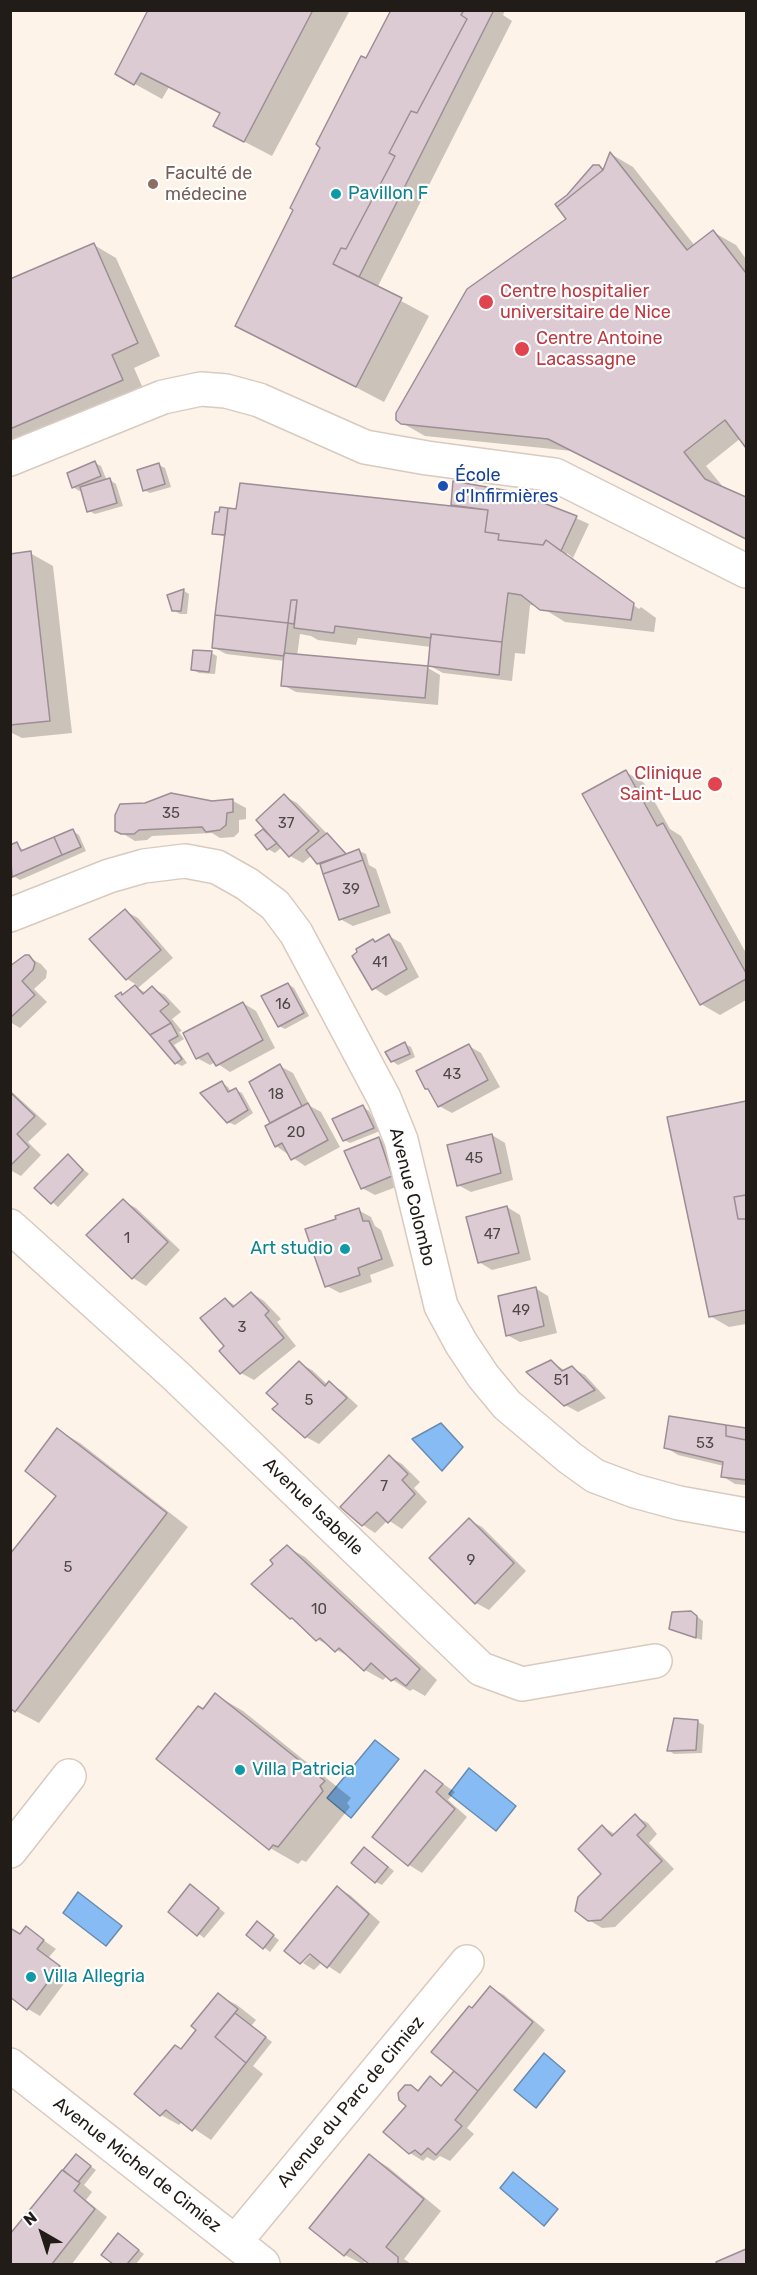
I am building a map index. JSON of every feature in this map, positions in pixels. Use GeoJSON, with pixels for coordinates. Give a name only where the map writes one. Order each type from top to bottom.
{"type":"FeatureCollection","features":[{"type":"Feature","properties":{"kind":"street"},"geometry":{"type":"LineString","coordinates":[[10,459],[163,397],[201,389],[226,391],[259,400],[365,447],[427,458],[555,475],[747,571]]}},
{"type":"Feature","properties":{"kind":"street","name":"Avenue Colombo"},"geometry":{"type":"LineString","coordinates":[[10,915],[117,873],[144,866],[185,861],[217,867],[247,884],[275,905],[296,933],[384,1098],[401,1140],[441,1306],[461,1343],[483,1376],[507,1405],[595,1476],[635,1491],[679,1503],[747,1515]]}},
{"type":"Feature","properties":{"kind":"street","name":"Avenue Isabelle"},"geometry":{"type":"LineString","coordinates":[[10,1226],[176,1376],[481,1669],[522,1684],[656,1661]]}},
{"type":"Feature","properties":{"kind":"street"},"geometry":{"type":"LineString","coordinates":[[10,1851],[69,1776]]}},
{"type":"Feature","properties":{"kind":"street","name":"Avenue du Parc de Cimiez"},"geometry":{"type":"LineString","coordinates":[[235,2242],[467,1962]]}},
{"type":"Feature","properties":{"kind":"street","name":"Avenue Michel de Cimiez"},"geometry":{"type":"LineString","coordinates":[[10,2065],[263,2265]]}},
{"type":"Feature","properties":{"kind":"water"},"geometry":{"type":"Polygon","coordinates":[[[441,1423],[463,1447],[442,1471],[412,1439],[441,1423]]]}},
{"type":"Feature","properties":{"kind":"water"},"geometry":{"type":"Polygon","coordinates":[[[375,1740],[399,1759],[351,1818],[327,1798],[375,1740]]]}},
{"type":"Feature","properties":{"kind":"water"},"geometry":{"type":"Polygon","coordinates":[[[469,1768],[516,1806],[496,1831],[449,1794],[469,1768]]]}},
{"type":"Feature","properties":{"kind":"water"},"geometry":{"type":"Polygon","coordinates":[[[78,1892],[122,1926],[106,1946],[63,1913],[78,1892]]]}},
{"type":"Feature","properties":{"kind":"water"},"geometry":{"type":"Polygon","coordinates":[[[544,2053],[565,2071],[536,2108],[514,2090],[544,2053]]]}},
{"type":"Feature","properties":{"kind":"water"},"geometry":{"type":"Polygon","coordinates":[[[513,2172],[558,2209],[544,2226],[500,2188],[513,2172]]]}},
{"type":"Feature","properties":{"kind":"building"},"geometry":{"type":"Polygon","coordinates":[[[148,10],[313,10],[244,142],[213,126],[220,113],[141,73],[134,85],[115,74],[148,10]]]}},
{"type":"Feature","properties":{"kind":"building","name":"Pavillon F"},"geometry":{"type":"Polygon","coordinates":[[[391,10],[464,10],[461,15],[467,19],[417,113],[411,111],[389,153],[395,156],[392,162],[346,249],[341,248],[333,264],[402,298],[356,387],[235,326],[293,210],[290,208],[320,148],[316,144],[361,56],[366,58],[391,10]]]}},
{"type":"Feature","properties":{"kind":"building"},"geometry":{"type":"Polygon","coordinates":[[[464,10],[494,10],[359,277],[333,264],[341,248],[346,249],[392,162],[395,156],[389,153],[411,111],[417,113],[467,19],[461,15],[464,10]]]}},
{"type":"Feature","properties":{"kind":"building","name":"Centre Antoine Lacassagne"},"geometry":{"type":"Polygon","coordinates":[[[610,152],[687,250],[713,230],[746,273],[746,448],[725,420],[684,452],[705,479],[746,497],[746,539],[548,439],[401,424],[396,420],[396,413],[467,289],[566,219],[557,207],[603,170],[610,152]]]}},
{"type":"Feature","properties":{"kind":"building"},"geometry":{"type":"Polygon","coordinates":[[[593,165],[599,165],[603,170],[557,207],[555,204],[567,195],[593,165]]]}},
{"type":"Feature","properties":{"kind":"building"},"geometry":{"type":"Polygon","coordinates":[[[94,243],[138,343],[112,355],[123,380],[10,429],[10,279],[94,243]]]}},
{"type":"Feature","properties":{"kind":"building"},"geometry":{"type":"Polygon","coordinates":[[[95,461],[101,476],[72,488],[67,473],[95,461]]]}},
{"type":"Feature","properties":{"kind":"building"},"geometry":{"type":"Polygon","coordinates":[[[159,463],[165,484],[143,491],[137,470],[159,463]]]}},
{"type":"Feature","properties":{"kind":"building"},"geometry":{"type":"Polygon","coordinates":[[[110,478],[117,503],[87,512],[80,487],[110,478]]]}},
{"type":"Feature","properties":{"kind":"building"},"geometry":{"type":"Polygon","coordinates":[[[453,481],[515,492],[577,516],[561,551],[546,540],[543,545],[498,540],[499,534],[485,532],[488,510],[451,505],[453,481]]]}},
{"type":"Feature","properties":{"kind":"building"},"geometry":{"type":"Polygon","coordinates":[[[240,483],[488,510],[485,532],[499,534],[498,540],[543,545],[546,540],[634,603],[631,620],[540,610],[521,595],[508,593],[502,642],[431,634],[431,638],[335,626],[334,633],[294,628],[297,600],[291,600],[288,623],[215,615],[228,508],[236,509],[240,483]]]}},
{"type":"Feature","properties":{"kind":"building"},"geometry":{"type":"Polygon","coordinates":[[[220,507],[228,508],[225,535],[212,534],[215,512],[219,512],[220,507]]]}},
{"type":"Feature","properties":{"kind":"building"},"geometry":{"type":"Polygon","coordinates":[[[31,551],[50,721],[10,725],[10,554],[31,551]]]}},
{"type":"Feature","properties":{"kind":"building"},"geometry":{"type":"Polygon","coordinates":[[[184,589],[181,611],[172,611],[167,595],[184,589]]]}},
{"type":"Feature","properties":{"kind":"building"},"geometry":{"type":"Polygon","coordinates":[[[291,600],[297,600],[294,624],[288,623],[291,600]]]}},
{"type":"Feature","properties":{"kind":"building"},"geometry":{"type":"Polygon","coordinates":[[[215,615],[288,623],[284,656],[212,648],[215,615]]]}},
{"type":"Feature","properties":{"kind":"building"},"geometry":{"type":"Polygon","coordinates":[[[431,634],[502,642],[499,675],[428,666],[431,634]]]}},
{"type":"Feature","properties":{"kind":"building"},"geometry":{"type":"Polygon","coordinates":[[[193,650],[212,651],[209,672],[191,670],[193,650]]]}},
{"type":"Feature","properties":{"kind":"building"},"geometry":{"type":"Polygon","coordinates":[[[284,653],[428,666],[425,698],[281,686],[284,653]]]}},
{"type":"Feature","properties":{"kind":"building"},"geometry":{"type":"Polygon","coordinates":[[[626,770],[657,826],[663,823],[746,973],[746,979],[700,1005],[582,794],[626,770]]]}},
{"type":"Feature","properties":{"kind":"building"},"geometry":{"type":"Polygon","coordinates":[[[171,793],[212,801],[233,799],[233,812],[227,813],[226,825],[220,830],[206,832],[202,827],[139,830],[134,834],[121,834],[115,831],[115,815],[120,804],[145,803],[171,793]]]}},
{"type":"Feature","properties":{"kind":"building"},"geometry":{"type":"Polygon","coordinates":[[[284,794],[319,831],[289,857],[256,820],[284,794]]]}},
{"type":"Feature","properties":{"kind":"building"},"geometry":{"type":"Polygon","coordinates":[[[73,829],[81,847],[62,855],[54,837],[73,829]]]}},
{"type":"Feature","properties":{"kind":"building"},"geometry":{"type":"Polygon","coordinates":[[[263,829],[277,843],[267,850],[255,835],[263,829]]]}},
{"type":"Feature","properties":{"kind":"building"},"geometry":{"type":"Polygon","coordinates":[[[327,833],[346,854],[317,864],[306,850],[327,833]]]}},
{"type":"Feature","properties":{"kind":"building"},"geometry":{"type":"Polygon","coordinates":[[[54,837],[62,855],[12,877],[10,845],[17,842],[21,851],[54,837]]]}},
{"type":"Feature","properties":{"kind":"building"},"geometry":{"type":"Polygon","coordinates":[[[359,849],[363,860],[323,874],[320,864],[359,849]]]}},
{"type":"Feature","properties":{"kind":"building"},"geometry":{"type":"Polygon","coordinates":[[[363,860],[379,906],[339,920],[323,874],[363,860]]]}},
{"type":"Feature","properties":{"kind":"building"},"geometry":{"type":"Polygon","coordinates":[[[125,909],[161,950],[126,980],[89,939],[125,909]]]}},
{"type":"Feature","properties":{"kind":"building"},"geometry":{"type":"Polygon","coordinates":[[[389,934],[407,969],[372,990],[352,956],[357,952],[356,949],[373,939],[375,942],[389,934]]]}},
{"type":"Feature","properties":{"kind":"building"},"geometry":{"type":"Polygon","coordinates":[[[25,955],[29,955],[35,963],[33,970],[22,981],[35,995],[10,1018],[10,966],[25,955]]]}},
{"type":"Feature","properties":{"kind":"building"},"geometry":{"type":"Polygon","coordinates":[[[288,983],[304,1013],[278,1027],[261,996],[288,983]]]}},
{"type":"Feature","properties":{"kind":"building"},"geometry":{"type":"Polygon","coordinates":[[[135,985],[143,994],[152,986],[169,1004],[160,1011],[171,1023],[150,1035],[115,996],[121,992],[122,995],[135,985]]]}},
{"type":"Feature","properties":{"kind":"building"},"geometry":{"type":"Polygon","coordinates":[[[243,1002],[263,1040],[216,1066],[208,1053],[196,1059],[183,1033],[243,1002]]]}},
{"type":"Feature","properties":{"kind":"building"},"geometry":{"type":"Polygon","coordinates":[[[171,1023],[178,1036],[169,1041],[182,1059],[175,1064],[150,1035],[171,1023]]]}},
{"type":"Feature","properties":{"kind":"building"},"geometry":{"type":"Polygon","coordinates":[[[405,1042],[410,1054],[391,1062],[385,1052],[405,1042]]]}},
{"type":"Feature","properties":{"kind":"building"},"geometry":{"type":"Polygon","coordinates":[[[469,1044],[488,1080],[438,1107],[416,1071],[469,1044]]]}},
{"type":"Feature","properties":{"kind":"building"},"geometry":{"type":"Polygon","coordinates":[[[280,1064],[302,1106],[270,1123],[249,1082],[280,1064]]]}},
{"type":"Feature","properties":{"kind":"building"},"geometry":{"type":"Polygon","coordinates":[[[222,1081],[228,1092],[236,1088],[248,1110],[227,1123],[200,1093],[222,1081]]]}},
{"type":"Feature","properties":{"kind":"building"},"geometry":{"type":"Polygon","coordinates":[[[10,1092],[35,1116],[17,1134],[29,1147],[10,1166],[10,1092]]]}},
{"type":"Feature","properties":{"kind":"building"},"geometry":{"type":"Polygon","coordinates":[[[746,1101],[746,1195],[734,1197],[738,1219],[746,1219],[746,1310],[709,1317],[667,1117],[746,1101]]]}},
{"type":"Feature","properties":{"kind":"building"},"geometry":{"type":"Polygon","coordinates":[[[308,1103],[328,1140],[291,1160],[282,1143],[275,1147],[265,1126],[308,1103]]]}},
{"type":"Feature","properties":{"kind":"building"},"geometry":{"type":"Polygon","coordinates":[[[363,1105],[374,1128],[343,1141],[332,1119],[363,1105]]]}},
{"type":"Feature","properties":{"kind":"building"},"geometry":{"type":"Polygon","coordinates":[[[492,1134],[501,1173],[457,1186],[447,1145],[492,1134]]]}},
{"type":"Feature","properties":{"kind":"building"},"geometry":{"type":"Polygon","coordinates":[[[379,1137],[392,1176],[361,1189],[344,1151],[379,1137]]]}},
{"type":"Feature","properties":{"kind":"building"},"geometry":{"type":"Polygon","coordinates":[[[68,1154],[83,1170],[51,1204],[34,1188],[68,1154]]]}},
{"type":"Feature","properties":{"kind":"building"},"geometry":{"type":"Polygon","coordinates":[[[746,1195],[746,1219],[738,1219],[734,1197],[746,1195]]]}},
{"type":"Feature","properties":{"kind":"building"},"geometry":{"type":"Polygon","coordinates":[[[123,1199],[168,1242],[132,1279],[86,1235],[123,1199]]]}},
{"type":"Feature","properties":{"kind":"building"},"geometry":{"type":"Polygon","coordinates":[[[507,1206],[519,1253],[478,1263],[466,1217],[507,1206]]]}},
{"type":"Feature","properties":{"kind":"building","name":"Art studio"},"geometry":{"type":"Polygon","coordinates":[[[359,1208],[363,1221],[369,1221],[382,1259],[358,1268],[360,1275],[325,1287],[305,1229],[336,1219],[335,1216],[359,1208]]]}},
{"type":"Feature","properties":{"kind":"building"},"geometry":{"type":"Polygon","coordinates":[[[536,1287],[544,1326],[506,1336],[498,1296],[536,1287]]]}},
{"type":"Feature","properties":{"kind":"building"},"geometry":{"type":"Polygon","coordinates":[[[251,1292],[269,1311],[265,1315],[284,1338],[240,1374],[219,1351],[224,1346],[200,1318],[225,1298],[233,1307],[251,1292]]]}},
{"type":"Feature","properties":{"kind":"building"},"geometry":{"type":"Polygon","coordinates":[[[551,1360],[562,1371],[572,1366],[595,1390],[564,1406],[526,1372],[551,1360]]]}},
{"type":"Feature","properties":{"kind":"building"},"geometry":{"type":"Polygon","coordinates":[[[299,1361],[325,1386],[329,1381],[347,1398],[305,1438],[272,1409],[278,1404],[266,1393],[299,1361]]]}},
{"type":"Feature","properties":{"kind":"building"},"geometry":{"type":"Polygon","coordinates":[[[669,1416],[726,1425],[726,1436],[746,1440],[746,1480],[721,1477],[723,1462],[664,1448],[669,1416]]]}},
{"type":"Feature","properties":{"kind":"building"},"geometry":{"type":"Polygon","coordinates":[[[726,1425],[746,1428],[746,1440],[726,1436],[726,1425]]]}},
{"type":"Feature","properties":{"kind":"building"},"geometry":{"type":"Polygon","coordinates":[[[57,1428],[167,1513],[15,1712],[10,1708],[10,1554],[56,1496],[25,1471],[57,1428]]]}},
{"type":"Feature","properties":{"kind":"building"},"geometry":{"type":"Polygon","coordinates":[[[389,1455],[408,1474],[402,1480],[415,1494],[388,1523],[377,1512],[362,1526],[340,1507],[389,1455]]]}},
{"type":"Feature","properties":{"kind":"building"},"geometry":{"type":"Polygon","coordinates":[[[469,1518],[514,1563],[475,1604],[429,1558],[469,1518]]]}},
{"type":"Feature","properties":{"kind":"building"},"geometry":{"type":"Polygon","coordinates":[[[287,1545],[420,1669],[406,1686],[396,1678],[391,1681],[371,1663],[364,1671],[339,1648],[335,1652],[320,1638],[316,1641],[251,1584],[273,1564],[270,1560],[287,1545]]]}},
{"type":"Feature","properties":{"kind":"building"},"geometry":{"type":"Polygon","coordinates":[[[691,1611],[697,1616],[696,1638],[669,1629],[672,1612],[691,1611]]]}},
{"type":"Feature","properties":{"kind":"building","name":"Villa Patricia"},"geometry":{"type":"Polygon","coordinates":[[[215,1693],[325,1781],[320,1786],[323,1791],[278,1847],[273,1845],[269,1850],[156,1759],[198,1706],[203,1709],[215,1693]]]}},
{"type":"Feature","properties":{"kind":"building"},"geometry":{"type":"Polygon","coordinates":[[[674,1718],[698,1720],[696,1750],[667,1751],[674,1718]]]}},
{"type":"Feature","properties":{"kind":"building"},"geometry":{"type":"Polygon","coordinates":[[[425,1770],[443,1784],[436,1792],[455,1809],[408,1866],[372,1837],[425,1770]]]}},
{"type":"Feature","properties":{"kind":"building"},"geometry":{"type":"Polygon","coordinates":[[[635,1814],[646,1826],[637,1835],[662,1861],[601,1920],[588,1921],[575,1911],[578,1897],[601,1874],[578,1849],[602,1825],[612,1836],[635,1814]]]}},
{"type":"Feature","properties":{"kind":"building"},"geometry":{"type":"Polygon","coordinates":[[[364,1847],[388,1867],[375,1883],[351,1863],[364,1847]]]}},
{"type":"Feature","properties":{"kind":"building"},"geometry":{"type":"Polygon","coordinates":[[[190,1884],[219,1908],[197,1936],[168,1912],[190,1884]]]}},
{"type":"Feature","properties":{"kind":"building"},"geometry":{"type":"Polygon","coordinates":[[[337,1886],[369,1914],[327,1968],[310,1954],[300,1964],[284,1951],[337,1886]]]}},
{"type":"Feature","properties":{"kind":"building"},"geometry":{"type":"Polygon","coordinates":[[[257,1921],[274,1935],[263,1949],[246,1935],[257,1921]]]}},
{"type":"Feature","properties":{"kind":"building","name":"Villa Allegria"},"geometry":{"type":"Polygon","coordinates":[[[26,1926],[44,1940],[37,1949],[60,1966],[27,2010],[10,1997],[10,1928],[20,1934],[26,1926]]]}},
{"type":"Feature","properties":{"kind":"building"},"geometry":{"type":"Polygon","coordinates":[[[490,1986],[533,2022],[478,2091],[431,2052],[469,2006],[472,2008],[490,1986]]]}},
{"type":"Feature","properties":{"kind":"building"},"geometry":{"type":"Polygon","coordinates":[[[218,1993],[238,2009],[215,2037],[246,2063],[192,2131],[166,2110],[160,2116],[134,2094],[175,2045],[181,2049],[196,2030],[191,2026],[218,1993]]]}},
{"type":"Feature","properties":{"kind":"building"},"geometry":{"type":"Polygon","coordinates":[[[235,2013],[266,2037],[246,2063],[215,2037],[235,2013]]]}},
{"type":"Feature","properties":{"kind":"building"},"geometry":{"type":"Polygon","coordinates":[[[454,2071],[478,2091],[455,2120],[462,2126],[436,2155],[428,2148],[421,2155],[415,2150],[409,2154],[383,2132],[406,2106],[399,2100],[398,2093],[405,2085],[411,2085],[418,2091],[430,2076],[441,2086],[454,2071]]]}},
{"type":"Feature","properties":{"kind":"building"},"geometry":{"type":"Polygon","coordinates":[[[76,2154],[91,2166],[78,2182],[63,2170],[76,2154]]]}},
{"type":"Feature","properties":{"kind":"building"},"geometry":{"type":"Polygon","coordinates":[[[369,2154],[424,2199],[386,2247],[398,2257],[398,2264],[369,2264],[350,2249],[344,2256],[309,2228],[369,2154]]]}},
{"type":"Feature","properties":{"kind":"building"},"geometry":{"type":"Polygon","coordinates":[[[62,2170],[80,2183],[74,2191],[95,2209],[52,2264],[10,2264],[10,2234],[62,2170]]]}},
{"type":"Feature","properties":{"kind":"building"},"geometry":{"type":"Polygon","coordinates":[[[118,2233],[139,2250],[127,2264],[113,2264],[101,2255],[118,2233]]]}},
{"type":"Feature","properties":{"kind":"building"},"geometry":{"type":"Polygon","coordinates":[[[746,2249],[746,2264],[717,2264],[716,2262],[746,2249]]]}},
{"type":"Feature","properties":{"kind":"place","name":"Faculté de médecine"},"geometry":{"type":"Point","coordinates":[153,184]}},
{"type":"Feature","properties":{"kind":"place","name":"Pavillon F"},"geometry":{"type":"Point","coordinates":[336,194]}},
{"type":"Feature","properties":{"kind":"place","name":"Centre hospitalier universitaire de Nice"},"geometry":{"type":"Point","coordinates":[486,302]}},
{"type":"Feature","properties":{"kind":"place","name":"Centre Antoine Lacassagne"},"geometry":{"type":"Point","coordinates":[522,349]}},
{"type":"Feature","properties":{"kind":"place","name":"École d'Infirmières"},"geometry":{"type":"Point","coordinates":[443,486]}},
{"type":"Feature","properties":{"kind":"place","name":"Clinique Saint-Luc"},"geometry":{"type":"Point","coordinates":[715,784]}},
{"type":"Feature","properties":{"kind":"place","name":"Art studio"},"geometry":{"type":"Point","coordinates":[345,1249]}},
{"type":"Feature","properties":{"kind":"place","name":"Villa Patricia"},"geometry":{"type":"Point","coordinates":[240,1770]}},
{"type":"Feature","properties":{"kind":"place","name":"Villa Allegria"},"geometry":{"type":"Point","coordinates":[31,1977]}}]}
